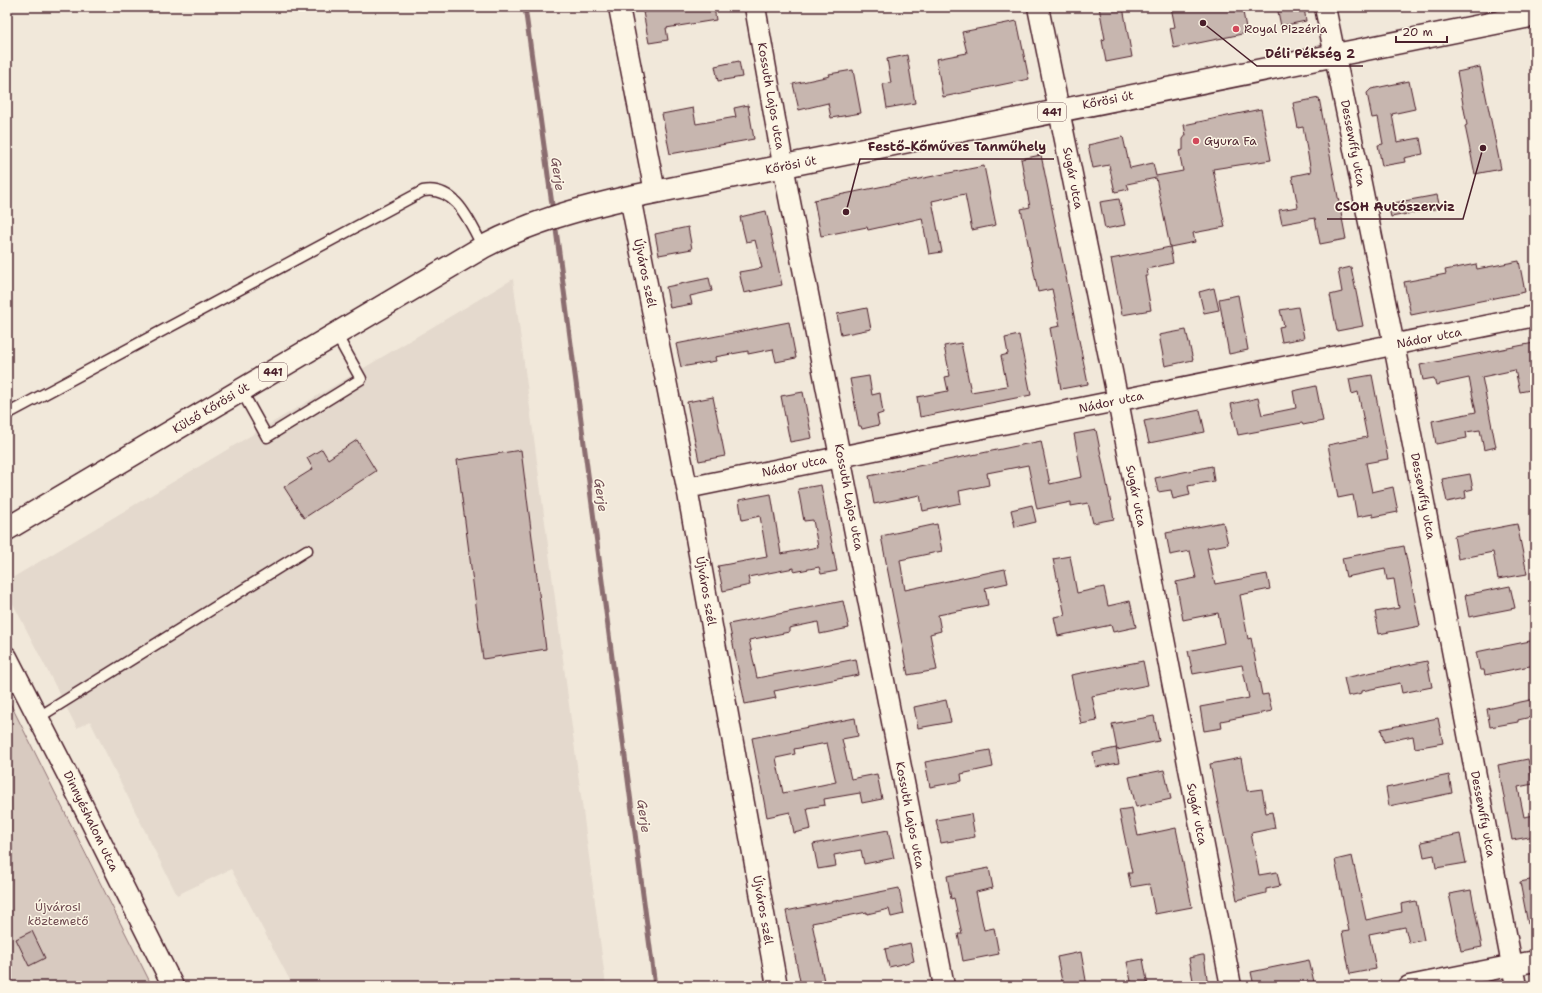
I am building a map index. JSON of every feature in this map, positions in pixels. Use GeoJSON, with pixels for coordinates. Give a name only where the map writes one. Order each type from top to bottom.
{"type":"FeatureCollection","features":[{"type":"Feature","properties":{"kind":"main road","name":"Kőrösi út"},"geometry":{"type":"LineString","coordinates":[[542,220],[630,197],[1535,15]]}},
{"type":"Feature","properties":{"kind":"main road","name":"Külső Kőrösi út"},"geometry":{"type":"LineString","coordinates":[[7,529],[483,247],[508,233],[542,220]]}},
{"type":"Feature","properties":{"kind":"street"},"geometry":{"type":"LineString","coordinates":[[619,7],[655,192]]}},
{"type":"Feature","properties":{"kind":"street","name":"Kossuth Lajos utca"},"geometry":{"type":"LineString","coordinates":[[755,7],[783,166],[944,986]]}},
{"type":"Feature","properties":{"kind":"street","name":"Sugár utca"},"geometry":{"type":"LineString","coordinates":[[1038,7],[1118,401],[1231,986]]}},
{"type":"Feature","properties":{"kind":"street","name":"Dessewffy utca"},"geometry":{"type":"LineString","coordinates":[[1325,7],[1394,345],[1516,986]]}},
{"type":"Feature","properties":{"kind":"street","name":"Újváros szél"},"geometry":{"type":"LineString","coordinates":[[630,197],[687,488],[777,986]]}},
{"type":"Feature","properties":{"kind":"street","name":"Nádor utca"},"geometry":{"type":"LineString","coordinates":[[687,488],[1535,316]]}},
{"type":"Feature","properties":{"kind":"street","name":"Dinnyéshalom utca"},"geometry":{"type":"LineString","coordinates":[[7,657],[39,717],[172,986]]}},
{"type":"Feature","properties":{"kind":"street"},"geometry":{"type":"LineString","coordinates":[[1409,986],[1535,961]]}},
{"type":"Feature","properties":{"kind":"lane"},"geometry":{"type":"LineString","coordinates":[[7,414],[423,191],[432,189],[441,191],[449,196],[462,209],[483,247]]}},
{"type":"Feature","properties":{"kind":"lane"},"geometry":{"type":"LineString","coordinates":[[241,390],[267,437],[361,379],[336,334]]}},
{"type":"Feature","properties":{"kind":"lane"},"geometry":{"type":"LineString","coordinates":[[39,717],[307,550]]}},
{"type":"Feature","properties":{"kind":"shaded area"},"geometry":{"type":"Polygon","coordinates":[[[513,279],[606,986],[293,986],[231,869],[177,895],[90,721],[77,728],[7,592],[7,581],[513,279]]]}},
{"type":"Feature","properties":{"kind":"green space","name":"Újvárosi köztemető"},"geometry":{"type":"Polygon","coordinates":[[[7,697],[152,986],[7,986],[7,697]]]}},
{"type":"Feature","properties":{"kind":"building"},"geometry":{"type":"Polygon","coordinates":[[[676,7],[714,7],[716,20],[666,28],[668,40],[649,43],[643,12],[676,7]]]}},
{"type":"Feature","properties":{"kind":"building"},"geometry":{"type":"Polygon","coordinates":[[[1099,7],[1123,7],[1132,57],[1106,62],[1102,40],[1105,39],[1099,7]]]}},
{"type":"Feature","properties":{"kind":"building"},"geometry":{"type":"Polygon","coordinates":[[[1171,7],[1242,7],[1247,33],[1174,48],[1170,28],[1175,27],[1171,7]]]}},
{"type":"Feature","properties":{"kind":"building"},"geometry":{"type":"Polygon","coordinates":[[[1277,7],[1304,7],[1306,21],[1281,26],[1277,7]]]}},
{"type":"Feature","properties":{"kind":"building"},"geometry":{"type":"Polygon","coordinates":[[[1017,21],[1029,79],[943,97],[936,59],[967,53],[962,32],[1017,21]]]}},
{"type":"Feature","properties":{"kind":"building"},"geometry":{"type":"Polygon","coordinates":[[[907,55],[915,103],[887,108],[883,84],[891,83],[887,59],[907,55]]]}},
{"type":"Feature","properties":{"kind":"building"},"geometry":{"type":"Polygon","coordinates":[[[739,61],[742,77],[718,81],[715,66],[739,61]]]}},
{"type":"Feature","properties":{"kind":"building"},"geometry":{"type":"Polygon","coordinates":[[[1480,67],[1501,169],[1475,174],[1465,126],[1467,125],[1457,72],[1480,67]]]}},
{"type":"Feature","properties":{"kind":"building"},"geometry":{"type":"Polygon","coordinates":[[[853,70],[861,113],[831,118],[828,103],[799,110],[793,84],[830,76],[829,74],[853,70]]]}},
{"type":"Feature","properties":{"kind":"building"},"geometry":{"type":"Polygon","coordinates":[[[1409,81],[1415,109],[1392,114],[1397,142],[1420,138],[1423,154],[1404,158],[1405,162],[1382,166],[1378,145],[1383,144],[1378,117],[1372,118],[1367,93],[1371,89],[1409,81]]]}},
{"type":"Feature","properties":{"kind":"building"},"geometry":{"type":"Polygon","coordinates":[[[1319,98],[1346,239],[1320,244],[1315,218],[1282,224],[1279,210],[1298,207],[1292,176],[1311,172],[1303,127],[1298,128],[1293,103],[1319,98]]]}},
{"type":"Feature","properties":{"kind":"building"},"geometry":{"type":"Polygon","coordinates":[[[748,105],[754,139],[670,154],[662,114],[693,108],[696,124],[736,117],[734,108],[748,105]]]}},
{"type":"Feature","properties":{"kind":"building"},"geometry":{"type":"Polygon","coordinates":[[[1261,109],[1271,160],[1213,169],[1225,227],[1193,233],[1195,242],[1170,247],[1156,178],[1127,184],[1129,189],[1115,192],[1109,165],[1093,168],[1088,145],[1123,137],[1130,168],[1153,163],[1156,176],[1183,171],[1179,151],[1183,150],[1183,139],[1186,135],[1184,125],[1261,109]]]}},
{"type":"Feature","properties":{"kind":"building"},"geometry":{"type":"Polygon","coordinates":[[[1041,155],[1088,384],[1061,389],[1050,328],[1060,326],[1052,289],[1038,292],[1021,209],[1030,207],[1021,159],[1041,155]]]}},
{"type":"Feature","properties":{"kind":"building"},"geometry":{"type":"Polygon","coordinates":[[[984,166],[996,225],[972,230],[965,194],[932,201],[942,252],[929,254],[922,218],[868,230],[867,227],[821,236],[814,200],[984,166]]]}},
{"type":"Feature","properties":{"kind":"building"},"geometry":{"type":"Polygon","coordinates":[[[1437,195],[1440,208],[1391,217],[1388,204],[1437,195]]]}},
{"type":"Feature","properties":{"kind":"building"},"geometry":{"type":"Polygon","coordinates":[[[1119,199],[1125,225],[1105,229],[1100,202],[1119,199]]]}},
{"type":"Feature","properties":{"kind":"building"},"geometry":{"type":"Polygon","coordinates":[[[766,211],[782,285],[744,293],[739,272],[762,268],[755,240],[746,242],[740,217],[766,211]]]}},
{"type":"Feature","properties":{"kind":"building"},"geometry":{"type":"Polygon","coordinates":[[[688,227],[692,249],[659,255],[655,234],[688,227]]]}},
{"type":"Feature","properties":{"kind":"building"},"geometry":{"type":"Polygon","coordinates":[[[1170,247],[1173,263],[1147,269],[1148,276],[1145,276],[1151,310],[1122,315],[1111,259],[1170,247]]]}},
{"type":"Feature","properties":{"kind":"building"},"geometry":{"type":"Polygon","coordinates":[[[1519,261],[1525,292],[1411,315],[1404,282],[1446,274],[1445,270],[1476,264],[1477,269],[1519,261]]]}},
{"type":"Feature","properties":{"kind":"building"},"geometry":{"type":"Polygon","coordinates":[[[1351,267],[1363,326],[1337,331],[1330,295],[1342,292],[1338,270],[1351,267]]]}},
{"type":"Feature","properties":{"kind":"building"},"geometry":{"type":"Polygon","coordinates":[[[709,278],[712,291],[690,296],[692,304],[670,308],[666,287],[709,278]]]}},
{"type":"Feature","properties":{"kind":"building"},"geometry":{"type":"Polygon","coordinates":[[[1214,288],[1219,310],[1204,313],[1199,292],[1214,288]]]}},
{"type":"Feature","properties":{"kind":"building"},"geometry":{"type":"Polygon","coordinates":[[[1238,295],[1248,350],[1229,354],[1219,299],[1238,295]]]}},
{"type":"Feature","properties":{"kind":"building"},"geometry":{"type":"Polygon","coordinates":[[[1298,307],[1304,338],[1282,342],[1279,327],[1284,326],[1280,310],[1298,307]]]}},
{"type":"Feature","properties":{"kind":"building"},"geometry":{"type":"Polygon","coordinates":[[[867,308],[871,329],[841,335],[837,314],[867,308]]]}},
{"type":"Feature","properties":{"kind":"building"},"geometry":{"type":"Polygon","coordinates":[[[789,322],[796,358],[776,362],[773,349],[748,354],[748,351],[715,357],[716,361],[681,367],[676,344],[789,322]]]}},
{"type":"Feature","properties":{"kind":"building"},"geometry":{"type":"Polygon","coordinates":[[[1186,330],[1193,360],[1165,366],[1159,335],[1186,330]]]}},
{"type":"Feature","properties":{"kind":"building"},"geometry":{"type":"Polygon","coordinates":[[[1019,335],[1031,395],[920,417],[917,397],[948,391],[945,377],[950,376],[944,346],[961,343],[971,392],[1007,386],[1001,356],[1008,354],[1005,338],[1019,335]]]}},
{"type":"Feature","properties":{"kind":"building"},"geometry":{"type":"Polygon","coordinates":[[[1534,343],[1535,389],[1520,392],[1515,370],[1482,377],[1496,447],[1484,450],[1480,430],[1466,432],[1467,438],[1436,444],[1432,421],[1476,412],[1469,378],[1436,385],[1434,378],[1423,380],[1420,365],[1534,343]]]}},
{"type":"Feature","properties":{"kind":"building"},"geometry":{"type":"Polygon","coordinates":[[[1372,375],[1388,459],[1366,463],[1372,492],[1393,487],[1398,512],[1373,517],[1373,514],[1357,517],[1353,495],[1338,498],[1328,445],[1367,437],[1358,392],[1352,394],[1349,379],[1372,375]]]}},
{"type":"Feature","properties":{"kind":"building"},"geometry":{"type":"Polygon","coordinates":[[[869,376],[872,395],[880,393],[883,413],[877,415],[879,425],[862,429],[861,426],[859,426],[850,379],[869,376]]]}},
{"type":"Feature","properties":{"kind":"building"},"geometry":{"type":"Polygon","coordinates":[[[1316,386],[1323,421],[1303,425],[1302,423],[1238,435],[1231,404],[1258,398],[1262,415],[1296,408],[1293,391],[1316,386]]]}},
{"type":"Feature","properties":{"kind":"building"},"geometry":{"type":"Polygon","coordinates":[[[803,392],[812,438],[790,442],[781,396],[803,392]]]}},
{"type":"Feature","properties":{"kind":"building"},"geometry":{"type":"Polygon","coordinates":[[[713,397],[725,456],[699,461],[687,402],[713,397]]]}},
{"type":"Feature","properties":{"kind":"building"},"geometry":{"type":"Polygon","coordinates":[[[1200,410],[1205,432],[1149,443],[1144,421],[1200,410]]]}},
{"type":"Feature","properties":{"kind":"building"},"geometry":{"type":"Polygon","coordinates":[[[1096,430],[1114,519],[1093,523],[1088,503],[1071,506],[1071,502],[1037,509],[1028,465],[987,473],[989,485],[959,491],[961,503],[923,511],[920,495],[874,504],[869,476],[1041,441],[1050,484],[1082,477],[1074,434],[1096,430]]]}},
{"type":"Feature","properties":{"kind":"building"},"geometry":{"type":"Polygon","coordinates":[[[357,440],[376,471],[304,518],[284,487],[313,469],[307,458],[322,449],[328,459],[357,440]]]}},
{"type":"Feature","properties":{"kind":"building"},"geometry":{"type":"Polygon","coordinates":[[[521,450],[546,649],[483,659],[457,460],[521,450]]]}},
{"type":"Feature","properties":{"kind":"building"},"geometry":{"type":"Polygon","coordinates":[[[1212,466],[1214,481],[1188,486],[1190,495],[1173,499],[1171,490],[1158,492],[1155,478],[1212,466]]]}},
{"type":"Feature","properties":{"kind":"building"},"geometry":{"type":"Polygon","coordinates":[[[1470,474],[1473,489],[1465,491],[1466,498],[1447,502],[1442,479],[1470,474]]]}},
{"type":"Feature","properties":{"kind":"building"},"geometry":{"type":"Polygon","coordinates":[[[821,485],[837,571],[821,574],[819,567],[794,572],[794,568],[748,577],[750,585],[723,591],[718,566],[767,557],[760,516],[742,520],[739,500],[771,494],[781,554],[818,547],[813,520],[804,521],[798,489],[821,485]]]}},
{"type":"Feature","properties":{"kind":"building"},"geometry":{"type":"Polygon","coordinates":[[[1032,505],[1036,522],[1015,527],[1011,510],[1032,505]]]}},
{"type":"Feature","properties":{"kind":"building"},"geometry":{"type":"Polygon","coordinates":[[[1223,522],[1228,544],[1207,548],[1215,584],[1267,574],[1270,589],[1240,595],[1248,639],[1251,638],[1262,695],[1268,694],[1272,711],[1221,721],[1222,728],[1204,731],[1200,707],[1249,698],[1242,665],[1193,674],[1188,651],[1224,643],[1218,613],[1183,620],[1176,582],[1196,578],[1190,551],[1170,555],[1166,533],[1223,522]]]}},
{"type":"Feature","properties":{"kind":"building"},"geometry":{"type":"Polygon","coordinates":[[[937,524],[942,551],[900,560],[905,590],[1005,569],[1008,583],[985,588],[988,605],[938,615],[941,631],[930,634],[937,670],[908,675],[881,536],[937,524]]]}},
{"type":"Feature","properties":{"kind":"building"},"geometry":{"type":"Polygon","coordinates":[[[1517,524],[1527,574],[1498,579],[1493,552],[1458,559],[1454,536],[1517,524]]]}},
{"type":"Feature","properties":{"kind":"building"},"geometry":{"type":"Polygon","coordinates":[[[1404,546],[1420,626],[1379,634],[1375,612],[1399,608],[1394,579],[1387,580],[1385,569],[1346,577],[1342,558],[1404,546]]]}},
{"type":"Feature","properties":{"kind":"building"},"geometry":{"type":"Polygon","coordinates":[[[1070,556],[1077,593],[1104,587],[1108,606],[1130,601],[1136,627],[1113,632],[1111,625],[1058,636],[1054,617],[1065,615],[1053,559],[1070,556]]]}},
{"type":"Feature","properties":{"kind":"building"},"geometry":{"type":"Polygon","coordinates":[[[1510,586],[1515,608],[1469,617],[1465,595],[1510,586]]]}},
{"type":"Feature","properties":{"kind":"building"},"geometry":{"type":"Polygon","coordinates":[[[843,601],[849,628],[820,634],[818,622],[789,628],[789,632],[749,640],[757,678],[856,659],[859,675],[774,691],[776,698],[745,704],[729,624],[843,601]]]}},
{"type":"Feature","properties":{"kind":"building"},"geometry":{"type":"Polygon","coordinates":[[[1535,640],[1535,665],[1485,675],[1484,670],[1480,670],[1476,652],[1535,640]]]}},
{"type":"Feature","properties":{"kind":"building"},"geometry":{"type":"Polygon","coordinates":[[[1143,661],[1148,685],[1092,696],[1097,721],[1081,724],[1071,675],[1143,661]]]}},
{"type":"Feature","properties":{"kind":"building"},"geometry":{"type":"Polygon","coordinates":[[[1427,661],[1432,687],[1402,693],[1400,683],[1362,691],[1362,693],[1348,696],[1344,678],[1427,661]]]}},
{"type":"Feature","properties":{"kind":"building"},"geometry":{"type":"Polygon","coordinates":[[[1535,699],[1535,716],[1518,720],[1518,722],[1490,727],[1487,709],[1535,699]]]}},
{"type":"Feature","properties":{"kind":"building"},"geometry":{"type":"Polygon","coordinates":[[[946,700],[951,722],[918,728],[914,707],[946,700]]]}},
{"type":"Feature","properties":{"kind":"building"},"geometry":{"type":"Polygon","coordinates":[[[1154,716],[1159,741],[1117,750],[1112,724],[1154,716]]]}},
{"type":"Feature","properties":{"kind":"building"},"geometry":{"type":"Polygon","coordinates":[[[855,718],[858,736],[842,739],[851,779],[877,774],[882,799],[862,803],[860,793],[824,799],[825,805],[807,808],[811,829],[794,833],[790,812],[767,817],[752,738],[855,718]],[[827,743],[794,749],[795,754],[776,758],[783,793],[836,782],[827,743]]]}},
{"type":"Feature","properties":{"kind":"building"},"geometry":{"type":"Polygon","coordinates":[[[1438,718],[1443,743],[1415,748],[1413,736],[1384,742],[1381,729],[1438,718]]]}},
{"type":"Feature","properties":{"kind":"building"},"geometry":{"type":"Polygon","coordinates":[[[1116,748],[1119,763],[1096,767],[1093,753],[1116,748]]]}},
{"type":"Feature","properties":{"kind":"building"},"geometry":{"type":"Polygon","coordinates":[[[990,750],[993,767],[961,774],[962,781],[930,787],[925,762],[990,750]]]}},
{"type":"Feature","properties":{"kind":"building"},"geometry":{"type":"Polygon","coordinates":[[[1241,758],[1247,791],[1262,789],[1266,813],[1272,812],[1275,828],[1251,833],[1259,875],[1277,872],[1280,886],[1266,889],[1266,893],[1237,900],[1210,764],[1241,758]]]}},
{"type":"Feature","properties":{"kind":"building"},"geometry":{"type":"Polygon","coordinates":[[[1528,759],[1533,784],[1518,787],[1524,817],[1535,815],[1535,836],[1512,840],[1498,765],[1528,759]]]}},
{"type":"Feature","properties":{"kind":"building"},"geometry":{"type":"Polygon","coordinates":[[[1164,770],[1171,799],[1136,807],[1129,777],[1164,770]]]}},
{"type":"Feature","properties":{"kind":"building"},"geometry":{"type":"Polygon","coordinates":[[[1449,775],[1452,793],[1389,806],[1386,788],[1449,775]]]}},
{"type":"Feature","properties":{"kind":"building"},"geometry":{"type":"Polygon","coordinates":[[[1132,808],[1138,836],[1176,828],[1192,907],[1155,914],[1149,884],[1131,887],[1128,873],[1132,873],[1119,810],[1132,808]]]}},
{"type":"Feature","properties":{"kind":"building"},"geometry":{"type":"Polygon","coordinates":[[[971,814],[975,837],[941,843],[936,820],[971,814]]]}},
{"type":"Feature","properties":{"kind":"building"},"geometry":{"type":"Polygon","coordinates":[[[888,830],[894,858],[864,864],[861,850],[834,855],[836,866],[818,869],[813,844],[888,830]]]}},
{"type":"Feature","properties":{"kind":"building"},"geometry":{"type":"Polygon","coordinates":[[[1460,834],[1466,863],[1436,868],[1434,855],[1424,857],[1421,842],[1460,834]]]}},
{"type":"Feature","properties":{"kind":"building"},"geometry":{"type":"Polygon","coordinates":[[[1352,856],[1366,920],[1402,912],[1401,904],[1416,901],[1424,940],[1409,943],[1405,927],[1369,934],[1376,969],[1350,974],[1342,932],[1349,931],[1335,860],[1352,856]]]}},
{"type":"Feature","properties":{"kind":"building"},"geometry":{"type":"Polygon","coordinates":[[[989,868],[993,888],[976,892],[984,930],[994,928],[999,954],[963,961],[958,934],[962,934],[954,898],[951,899],[947,876],[989,868]]]}},
{"type":"Feature","properties":{"kind":"building"},"geometry":{"type":"Polygon","coordinates":[[[1535,879],[1535,923],[1528,924],[1520,882],[1535,879]]]}},
{"type":"Feature","properties":{"kind":"building"},"geometry":{"type":"Polygon","coordinates":[[[899,888],[904,914],[891,917],[889,909],[812,923],[825,986],[801,986],[786,911],[899,888]]]}},
{"type":"Feature","properties":{"kind":"building"},"geometry":{"type":"Polygon","coordinates":[[[1471,890],[1482,947],[1461,951],[1449,894],[1471,890]]]}},
{"type":"Feature","properties":{"kind":"building"},"geometry":{"type":"Polygon","coordinates":[[[32,931],[45,958],[29,966],[16,939],[32,931]]]}},
{"type":"Feature","properties":{"kind":"building"},"geometry":{"type":"Polygon","coordinates":[[[910,943],[914,961],[889,967],[885,949],[910,943]]]}},
{"type":"Feature","properties":{"kind":"building"},"geometry":{"type":"Polygon","coordinates":[[[1081,952],[1087,986],[1063,986],[1057,957],[1081,952]]]}},
{"type":"Feature","properties":{"kind":"building"},"geometry":{"type":"Polygon","coordinates":[[[1204,955],[1208,986],[1194,986],[1189,958],[1204,955]]]}},
{"type":"Feature","properties":{"kind":"building"},"geometry":{"type":"Polygon","coordinates":[[[1143,959],[1148,986],[1132,986],[1127,962],[1143,959]]]}},
{"type":"Feature","properties":{"kind":"building"},"geometry":{"type":"Polygon","coordinates":[[[1309,960],[1314,982],[1293,986],[1254,986],[1251,972],[1309,960]]]}},
{"type":"Feature","properties":{"kind":"waterway","name":"Gerje"},"geometry":{"type":"LineString","coordinates":[[525,7],[553,212]]}},
{"type":"Feature","properties":{"kind":"waterway","name":"Gerje"},"geometry":{"type":"LineString","coordinates":[[555,222],[655,986]]}},
{"type":"Feature","properties":{"kind":"place","name":"Déli Pékség 2"},"geometry":{"type":"Point","coordinates":[1203,23]}},
{"type":"Feature","properties":{"kind":"place","name":"Royal Pizzéria"},"geometry":{"type":"Point","coordinates":[1236,29]}},
{"type":"Feature","properties":{"kind":"place","name":"Gyura Fa"},"geometry":{"type":"Point","coordinates":[1196,141]}},
{"type":"Feature","properties":{"kind":"place","name":"CSOH Autószerviz"},"geometry":{"type":"Point","coordinates":[1483,148]}},
{"type":"Feature","properties":{"kind":"place","name":"Festő-Kőműves Tanműhely"},"geometry":{"type":"Point","coordinates":[846,212]}}]}
